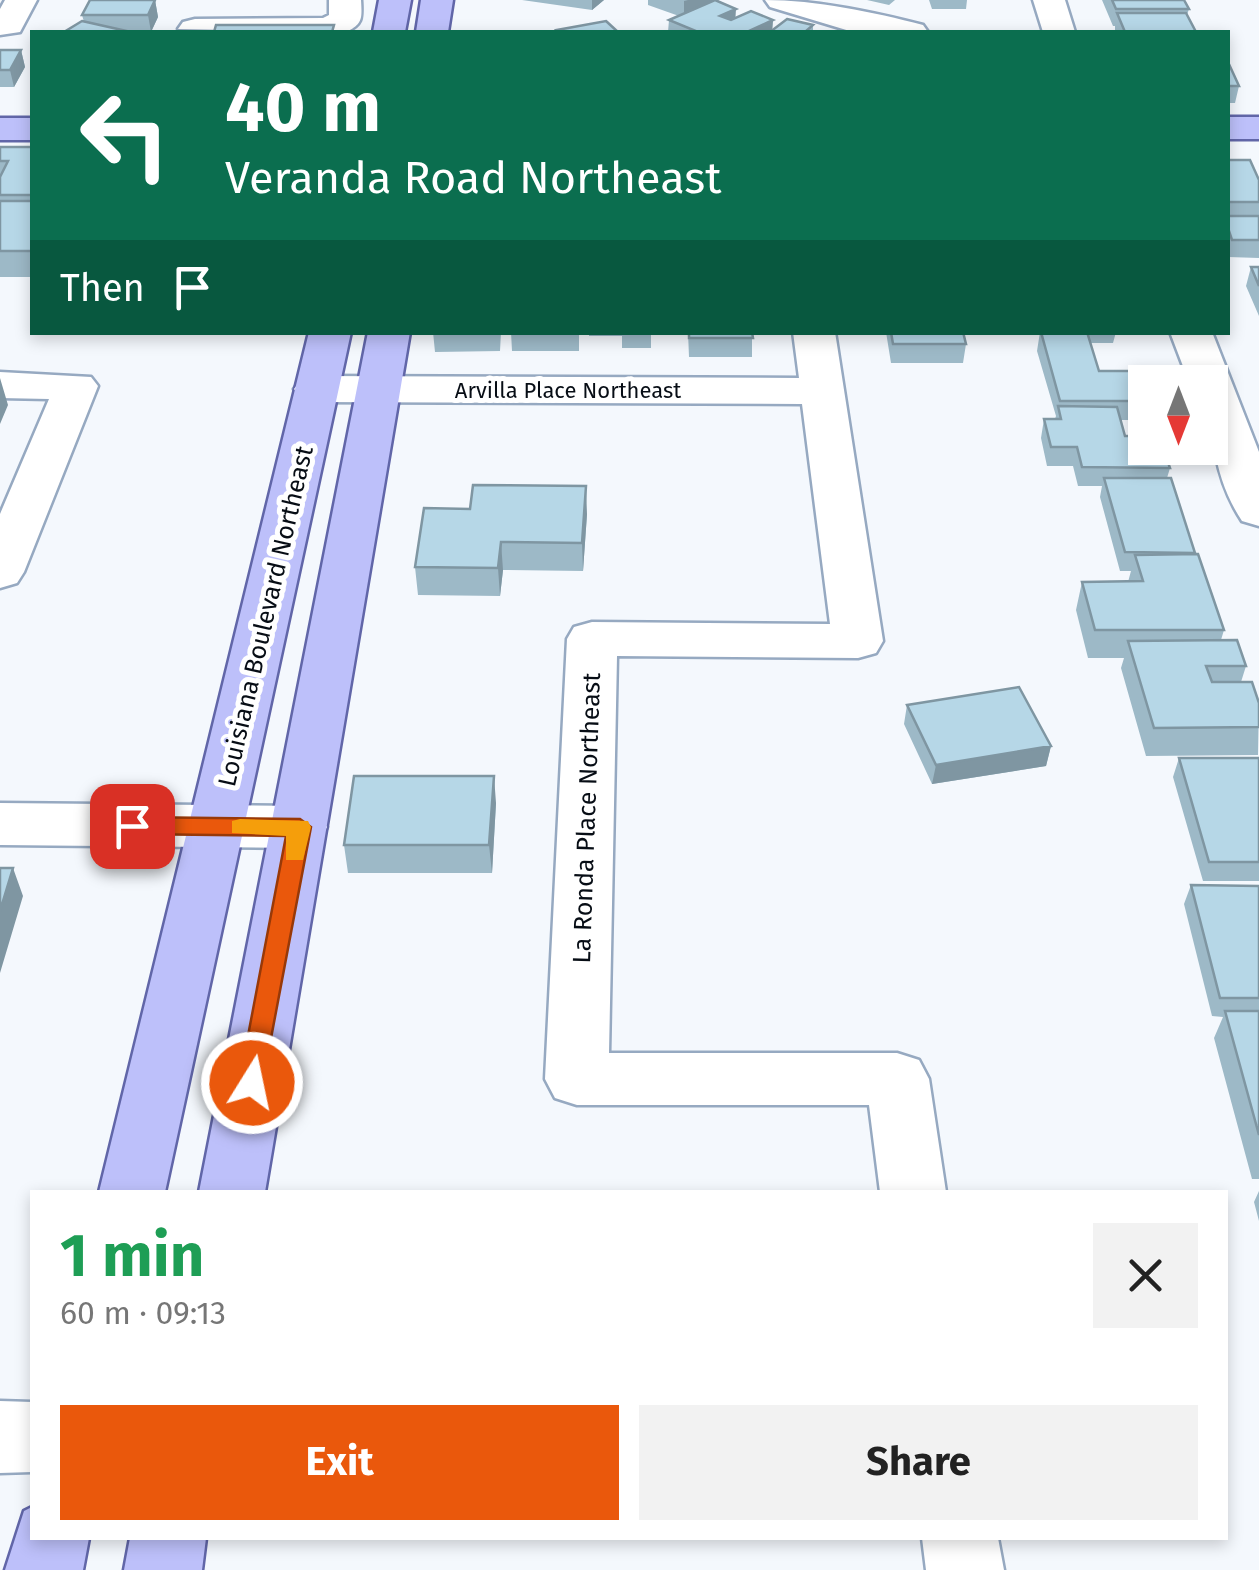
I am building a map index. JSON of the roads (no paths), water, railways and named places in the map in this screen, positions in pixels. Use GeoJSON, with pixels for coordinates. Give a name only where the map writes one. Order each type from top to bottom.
{"type":"FeatureCollection","features":[{"type":"Feature","properties":{"kind":"main road"},"geometry":{"type":"LineString","coordinates":[[389,30],[394,0]]}},
{"type":"Feature","properties":{"kind":"main road"},"geometry":{"type":"LineString","coordinates":[[432,30],[437,0]]}},
{"type":"Feature","properties":{"kind":"main road"},"geometry":{"type":"LineString","coordinates":[[0,129],[30,128]]}},
{"type":"Feature","properties":{"kind":"main road"},"geometry":{"type":"LineString","coordinates":[[1230,128],[1259,128]]}},
{"type":"Feature","properties":{"kind":"main road"},"geometry":{"type":"LineString","coordinates":[[0,155],[30,155]]}},
{"type":"Feature","properties":{"kind":"main road"},"geometry":{"type":"LineString","coordinates":[[1230,156],[1259,156]]}},
{"type":"Feature","properties":{"kind":"main road","name":"Louisiana Boulevard Northeast"},"geometry":{"type":"LineString","coordinates":[[132,1190],[329,335]]}},
{"type":"Feature","properties":{"kind":"main road"},"geometry":{"type":"LineString","coordinates":[[232,1190],[389,335]]}},
{"type":"Feature","properties":{"kind":"main road"},"geometry":{"type":"LineString","coordinates":[[44,1570],[52,1540]]}},
{"type":"Feature","properties":{"kind":"main road"},"geometry":{"type":"LineString","coordinates":[[162,1570],[168,1540]]}},
{"type":"Feature","properties":{"kind":"street"},"geometry":{"type":"LineString","coordinates":[[198,21],[329,28],[346,20],[345,0]]}},
{"type":"Feature","properties":{"kind":"street"},"geometry":{"type":"LineString","coordinates":[[781,0],[837,20],[899,30]]}},
{"type":"Feature","properties":{"kind":"street"},"geometry":{"type":"LineString","coordinates":[[1049,0],[1058,30]]}},
{"type":"Feature","properties":{"kind":"street","name":"La Ronda Place Northeast"},"geometry":{"type":"LineString","coordinates":[[814,335],[858,641],[592,640],[578,1079],[898,1079],[913,1190]]}},
{"type":"Feature","properties":{"kind":"street"},"geometry":{"type":"LineString","coordinates":[[1191,335],[1203,365]]}},
{"type":"Feature","properties":{"kind":"street"},"geometry":{"type":"LineString","coordinates":[[0,386],[76,386],[0,572]]}},
{"type":"Feature","properties":{"kind":"street","name":"Arvilla Place Northeast"},"geometry":{"type":"LineString","coordinates":[[316,390],[821,391]]}},
{"type":"Feature","properties":{"kind":"street"},"geometry":{"type":"LineString","coordinates":[[1228,430],[1259,511]]}},
{"type":"Feature","properties":{"kind":"street"},"geometry":{"type":"LineString","coordinates":[[0,824],[300,827]]}},
{"type":"Feature","properties":{"kind":"street"},"geometry":{"type":"LineString","coordinates":[[0,1436],[30,1437]]}},
{"type":"Feature","properties":{"kind":"street"},"geometry":{"type":"LineString","coordinates":[[960,1540],[965,1570]]}}]}
